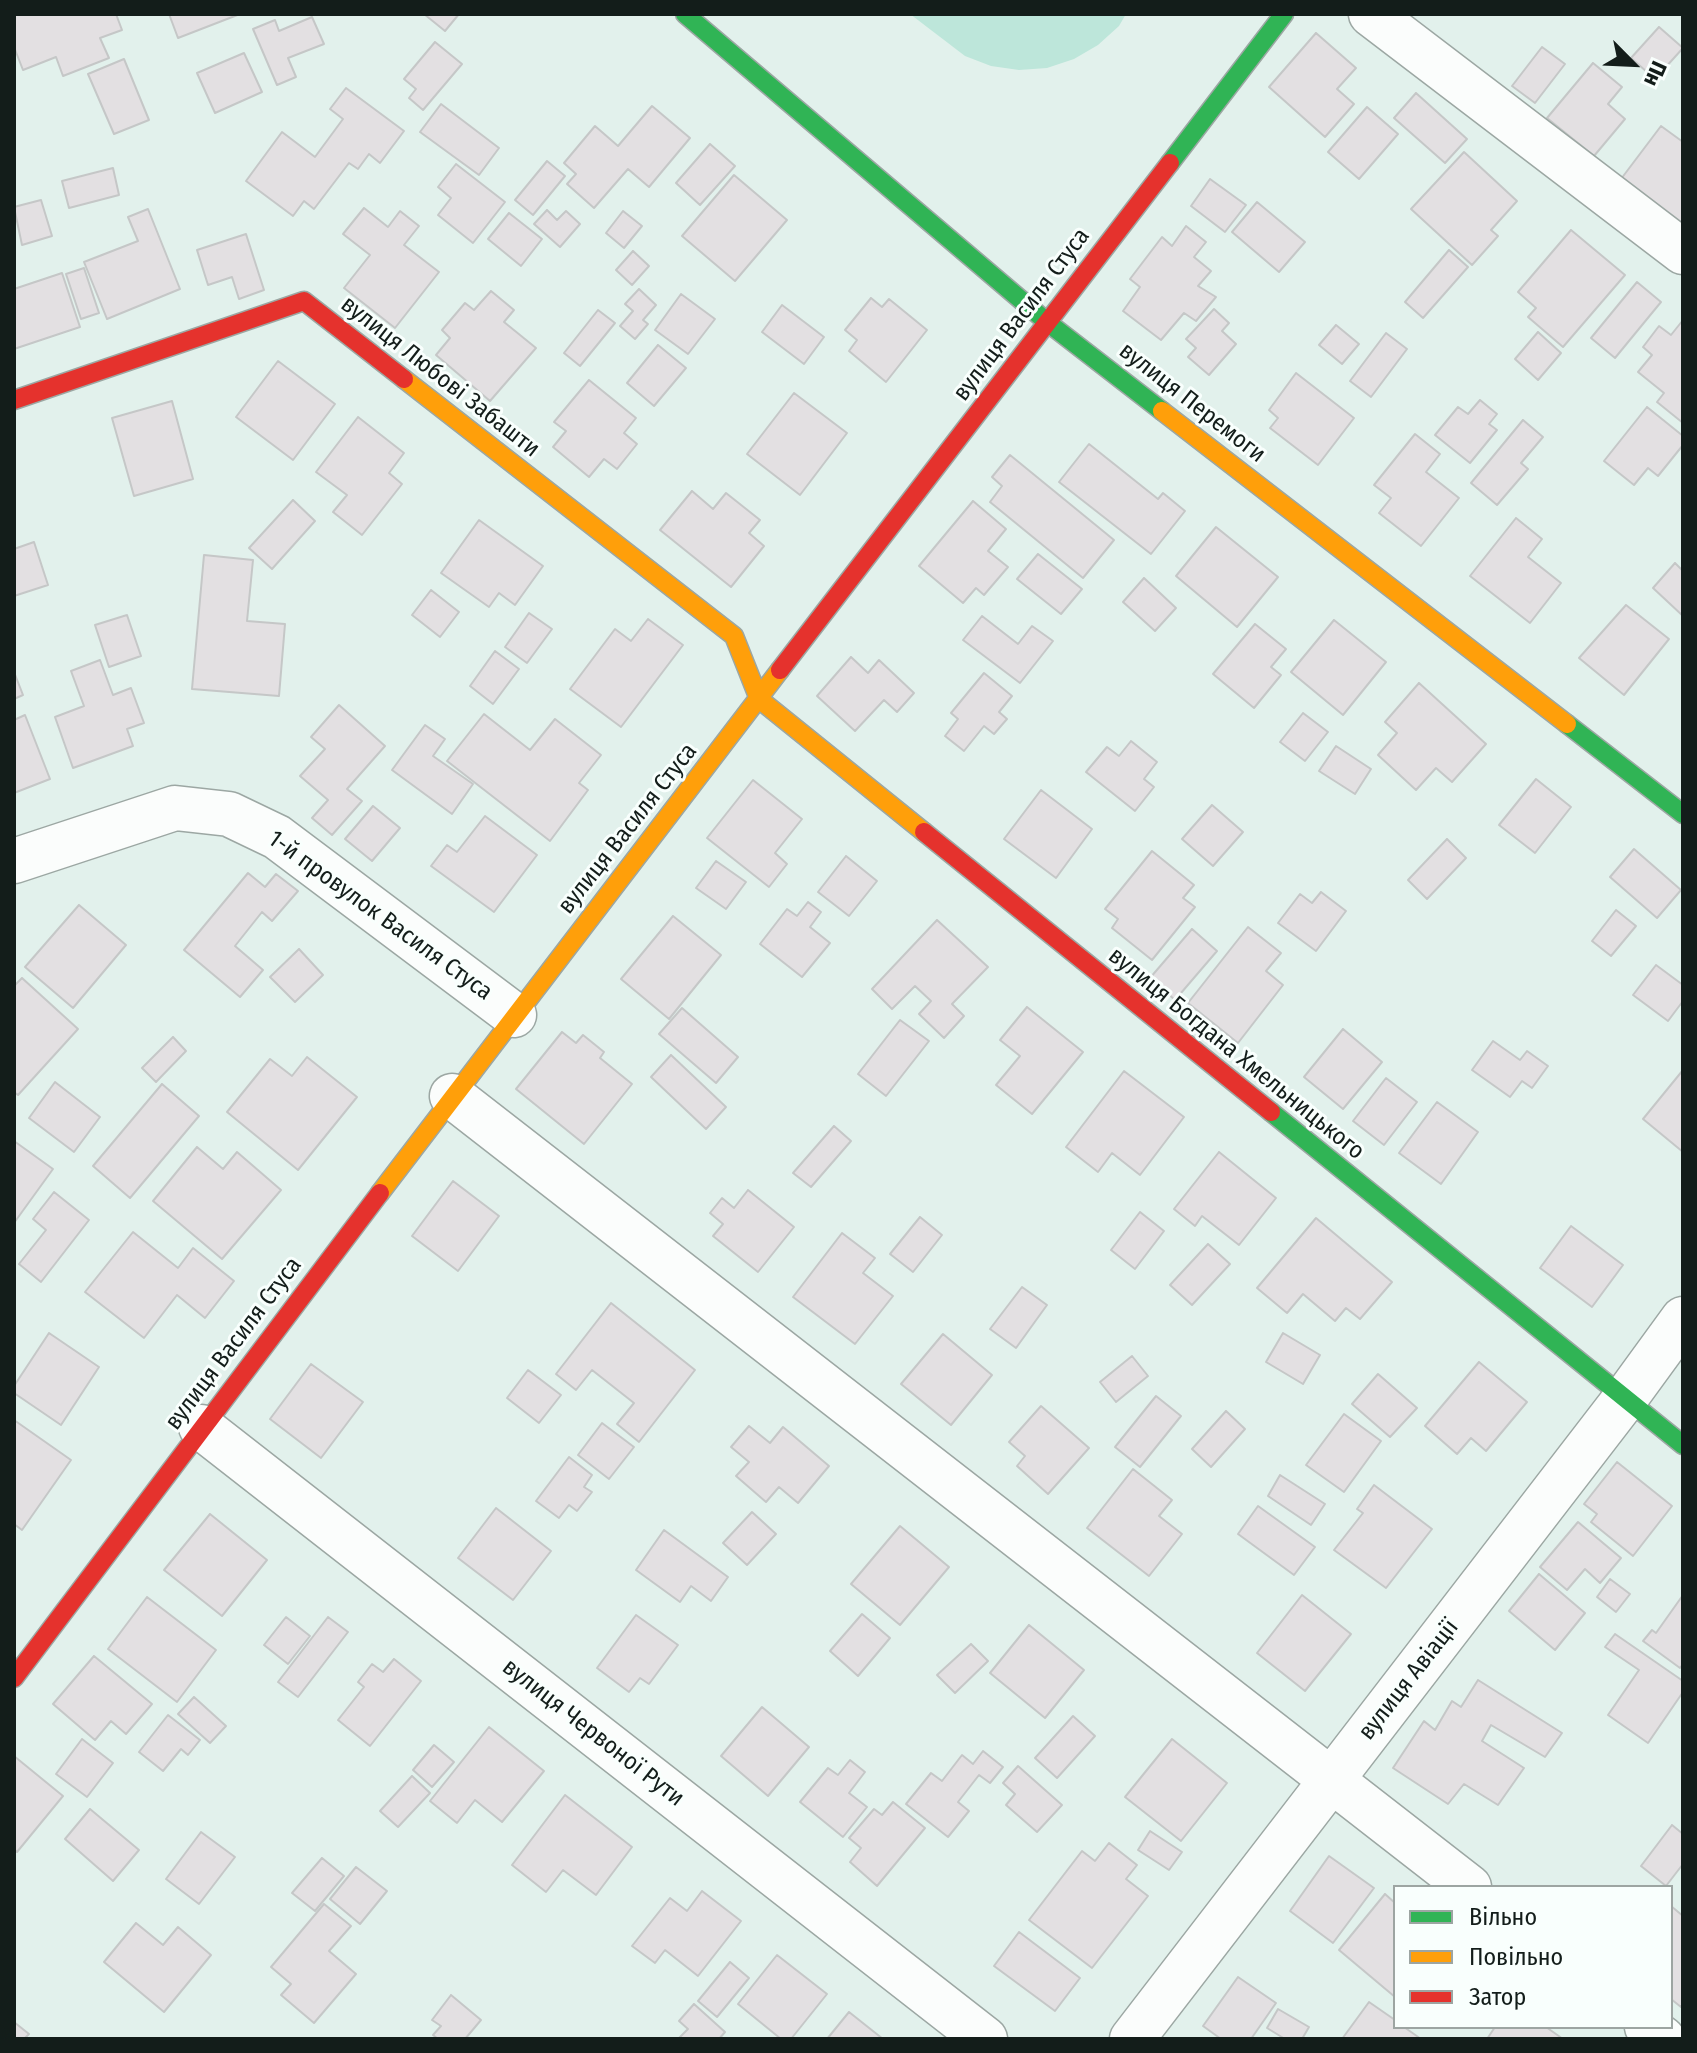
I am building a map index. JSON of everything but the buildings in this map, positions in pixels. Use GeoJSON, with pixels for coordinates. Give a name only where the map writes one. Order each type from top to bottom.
{"type":"FeatureCollection","features":[{"type":"Feature","properties":{"kind":"street","name":"вулиця Перемоги"},"geometry":{"type":"LineString","coordinates":[[685,14],[1047,322],[1683,814]]}},
{"type":"Feature","properties":{"kind":"street","name":"вулиця Василя Стуса"},"geometry":{"type":"LineString","coordinates":[[14,1678],[452,1096],[1284,14]]}},
{"type":"Feature","properties":{"kind":"street"},"geometry":{"type":"LineString","coordinates":[[1371,14],[1683,252]]}},
{"type":"Feature","properties":{"kind":"street","name":"вулиця Любові Забашти"},"geometry":{"type":"LineString","coordinates":[[14,400],[304,301],[734,636],[759,699]]}},
{"type":"Feature","properties":{"kind":"street","name":"вулиця Богдана Хмельницького"},"geometry":{"type":"LineString","coordinates":[[759,699],[1683,1445]]}},
{"type":"Feature","properties":{"kind":"street","name":"1-й провулок Василя Стуса"},"geometry":{"type":"LineString","coordinates":[[14,861],[175,808],[229,814],[277,837],[514,1015]]}},
{"type":"Feature","properties":{"kind":"street"},"geometry":{"type":"LineString","coordinates":[[452,1096],[1466,1885]]}},
{"type":"Feature","properties":{"kind":"street","name":"вулиця Авіації"},"geometry":{"type":"LineString","coordinates":[[1132,2039],[1683,1319]]}},
{"type":"Feature","properties":{"kind":"street","name":"вулиця Червоної Рути"},"geometry":{"type":"LineString","coordinates":[[201,1427],[985,2039]]}},
{"type":"Feature","properties":{"kind":"green space"},"geometry":{"type":"Polygon","coordinates":[[[910,14],[1126,14],[1119,26],[1098,45],[1074,59],[1047,68],[1019,70],[991,66],[965,56],[910,14]]]}},
{"type":"Feature","properties":{"kind":"traffic: fast"},"geometry":{"type":"LineString","coordinates":[[685,14],[1047,322],[1162,411]]}},
{"type":"Feature","properties":{"kind":"traffic: fast"},"geometry":{"type":"LineString","coordinates":[[1170,163],[1284,14]]}},
{"type":"Feature","properties":{"kind":"traffic: fast"},"geometry":{"type":"LineString","coordinates":[[1567,724],[1683,814]]}},
{"type":"Feature","properties":{"kind":"traffic: fast"},"geometry":{"type":"LineString","coordinates":[[1271,1112],[1683,1445]]}},
{"type":"Feature","properties":{"kind":"traffic: slow"},"geometry":{"type":"LineString","coordinates":[[404,379],[734,636],[759,699],[924,832]]}},
{"type":"Feature","properties":{"kind":"traffic: slow"},"geometry":{"type":"LineString","coordinates":[[1162,411],[1567,724]]}},
{"type":"Feature","properties":{"kind":"traffic: slow"},"geometry":{"type":"LineString","coordinates":[[380,1193],[780,670]]}},
{"type":"Feature","properties":{"kind":"traffic: jam"},"geometry":{"type":"LineString","coordinates":[[780,670],[1170,163]]}},
{"type":"Feature","properties":{"kind":"traffic: jam"},"geometry":{"type":"LineString","coordinates":[[14,400],[304,301],[404,379]]}},
{"type":"Feature","properties":{"kind":"traffic: jam"},"geometry":{"type":"LineString","coordinates":[[924,832],[1271,1112]]}},
{"type":"Feature","properties":{"kind":"traffic: jam"},"geometry":{"type":"LineString","coordinates":[[14,1678],[380,1193]]}}]}
